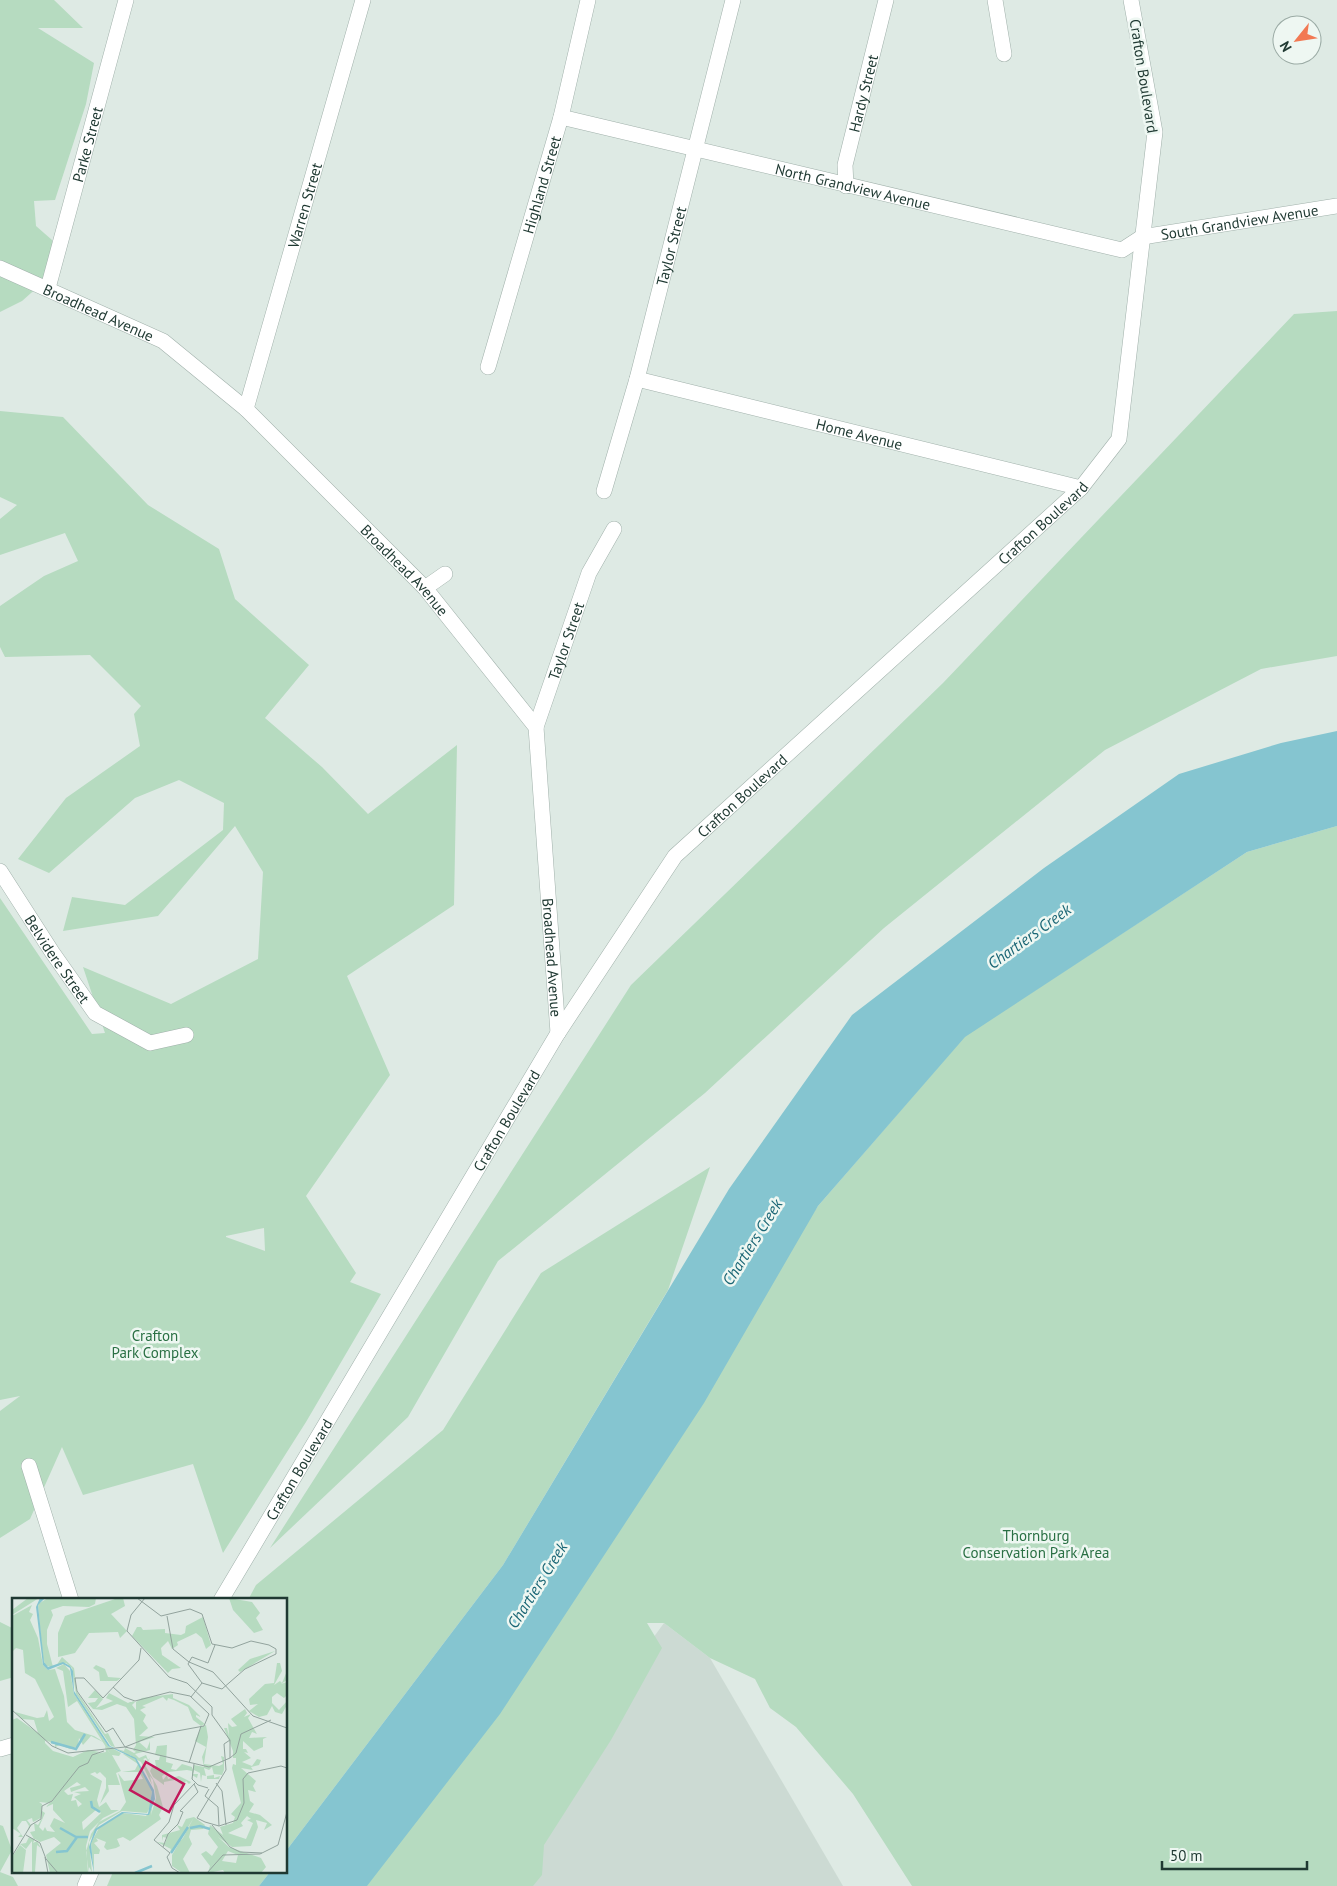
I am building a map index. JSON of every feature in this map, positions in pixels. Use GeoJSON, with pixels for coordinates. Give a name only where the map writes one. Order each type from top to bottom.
{"type":"FeatureCollection","features":[{"type":"Feature","properties":{"kind":"street","name":"Parke Street"},"geometry":{"type":"LineString","coordinates":[[48,288],[126,0]]}},
{"type":"Feature","properties":{"kind":"street","name":"Warren Street"},"geometry":{"type":"LineString","coordinates":[[246,409],[363,0]]}},
{"type":"Feature","properties":{"kind":"street","name":"Highland Street"},"geometry":{"type":"LineString","coordinates":[[488,367],[561,117],[588,0]]}},
{"type":"Feature","properties":{"kind":"street","name":"Taylor Street"},"geometry":{"type":"LineString","coordinates":[[604,491],[637,379],[733,0]]}},
{"type":"Feature","properties":{"kind":"street","name":"Hardy Street"},"geometry":{"type":"LineString","coordinates":[[846,186],[845,165],[886,0]]}},
{"type":"Feature","properties":{"kind":"street"},"geometry":{"type":"LineString","coordinates":[[995,0],[1004,54]]}},
{"type":"Feature","properties":{"kind":"street","name":"Crafton Boulevard"},"geometry":{"type":"LineString","coordinates":[[222,1598],[558,1033],[675,856],[1081,488],[1119,440],[1155,132],[1131,0]]}},
{"type":"Feature","properties":{"kind":"street","name":"North Grandview Avenue"},"geometry":{"type":"LineString","coordinates":[[561,117],[1122,250],[1142,237]]}},
{"type":"Feature","properties":{"kind":"street","name":"South Grandview Avenue"},"geometry":{"type":"LineString","coordinates":[[1142,237],[1337,206]]}},
{"type":"Feature","properties":{"kind":"street","name":"Broadhead Avenue"},"geometry":{"type":"LineString","coordinates":[[0,268],[163,341],[246,409],[425,588],[536,727],[558,1033]]}},
{"type":"Feature","properties":{"kind":"street","name":"Home Avenue"},"geometry":{"type":"LineString","coordinates":[[637,379],[1081,488]]}},
{"type":"Feature","properties":{"kind":"street","name":"Taylor Street"},"geometry":{"type":"LineString","coordinates":[[536,727],[589,573],[614,528]]}},
{"type":"Feature","properties":{"kind":"street"},"geometry":{"type":"LineString","coordinates":[[425,588],[445,574]]}},
{"type":"Feature","properties":{"kind":"street","name":"Belvidere Street"},"geometry":{"type":"LineString","coordinates":[[0,871],[52,952],[96,1013],[150,1042],[186,1035]]}},
{"type":"Feature","properties":{"kind":"street"},"geometry":{"type":"LineString","coordinates":[[28,1466],[70,1598]]}},
{"type":"Feature","properties":{"kind":"street"},"geometry":{"type":"LineString","coordinates":[[85,1886],[90,1874]]}},
{"type":"Feature","properties":{"kind":"shaded area"},"geometry":{"type":"Polygon","coordinates":[[[664,1623],[710,1658],[843,1886],[511,1886],[634,1664],[664,1623]]]}},
{"type":"Feature","properties":{"kind":"green space"},"geometry":{"type":"Polygon","coordinates":[[[0,0],[54,0],[83,28],[38,28],[94,63],[86,104],[55,200],[34,201],[36,226],[52,240],[57,270],[22,301],[0,312],[0,0]]]}},
{"type":"Feature","properties":{"kind":"green space"},"geometry":{"type":"Polygon","coordinates":[[[1337,311],[1337,656],[1261,669],[1105,750],[884,928],[705,1093],[498,1261],[408,1417],[270,1548],[631,985],[943,683],[1294,314],[1337,311]]]}},
{"type":"Feature","properties":{"kind":"green space","name":"Crafton Park Complex"},"geometry":{"type":"Polygon","coordinates":[[[0,411],[63,417],[148,505],[219,549],[235,599],[309,665],[265,718],[322,767],[368,814],[457,745],[454,905],[347,976],[390,1075],[306,1196],[356,1273],[350,1282],[381,1294],[306,1422],[223,1553],[193,1464],[83,1495],[62,1447],[30,1519],[0,1538],[0,1411],[20,1396],[0,1400],[0,898],[92,1034],[105,1033],[83,967],[171,1004],[258,959],[263,872],[235,826],[158,916],[63,931],[72,897],[125,905],[223,830],[224,803],[179,780],[135,798],[49,873],[18,859],[66,798],[140,746],[134,714],[141,706],[90,655],[5,657],[0,647],[0,606],[44,576],[78,561],[65,533],[0,555],[0,519],[17,505],[0,497],[0,411]],[[264,1228],[226,1236],[226,1237],[265,1251],[264,1228]]]}},
{"type":"Feature","properties":{"kind":"green space","name":"Thornburg Conservation Park Area"},"geometry":{"type":"Polygon","coordinates":[[[1337,826],[1337,1886],[912,1886],[853,1794],[796,1727],[770,1708],[755,1679],[710,1658],[664,1623],[647,1623],[662,1648],[611,1740],[544,1845],[542,1875],[533,1886],[354,1886],[818,1206],[965,1036],[1247,852],[1337,826]]]}},
{"type":"Feature","properties":{"kind":"green space"},"geometry":{"type":"Polygon","coordinates":[[[710,1167],[668,1290],[503,1565],[288,1848],[288,1598],[249,1598],[256,1585],[443,1430],[541,1273],[710,1167]]]}},
{"type":"Feature","properties":{"kind":"green space"},"geometry":{"type":"Polygon","coordinates":[[[0,1622],[12,1628],[12,1678],[0,1681],[0,1622]]]}},
{"type":"Feature","properties":{"kind":"green space"},"geometry":{"type":"Polygon","coordinates":[[[0,1825],[3,1826],[12,1850],[0,1872],[0,1825]]]}},
{"type":"Feature","properties":{"kind":"green space"},"geometry":{"type":"Polygon","coordinates":[[[0,1872],[13,1877],[18,1886],[0,1886],[0,1872]]]}},
{"type":"Feature","properties":{"kind":"green space"},"geometry":{"type":"Polygon","coordinates":[[[112,1874],[268,1874],[259,1886],[107,1886],[112,1874]]]}},
{"type":"Feature","properties":{"kind":"water","name":"Chartiers Creek"},"geometry":{"type":"Polygon","coordinates":[[[1337,731],[1337,826],[1247,852],[965,1037],[818,1206],[704,1403],[500,1714],[367,1886],[259,1886],[268,1874],[288,1874],[288,1848],[503,1565],[729,1189],[852,1015],[1044,868],[1179,774],[1281,743],[1337,731]]]}}]}
